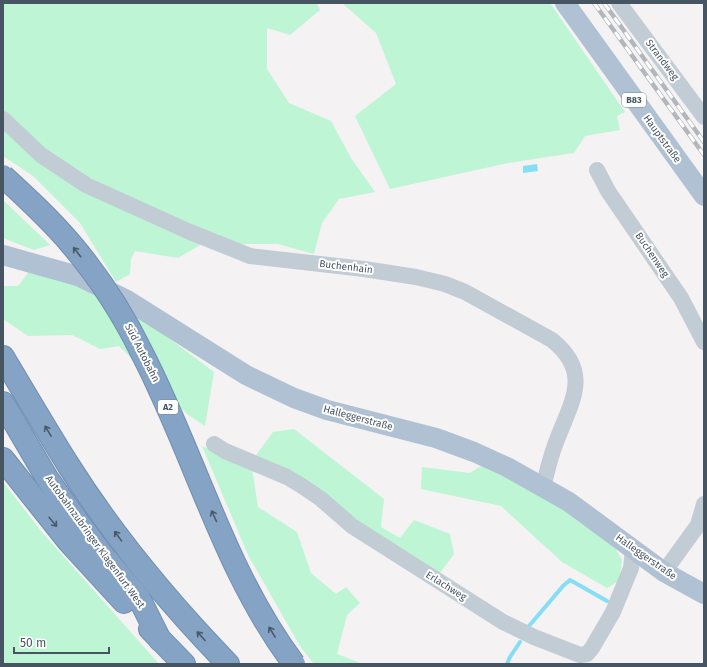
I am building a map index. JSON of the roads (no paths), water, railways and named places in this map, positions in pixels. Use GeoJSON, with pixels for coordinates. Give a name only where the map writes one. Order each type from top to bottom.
{"type":"FeatureCollection","features":[{"type":"Feature","properties":{"kind":"highway","name":"Süd Autobahn"},"geometry":{"type":"LineString","coordinates":[[3,176],[41,211],[71,244],[98,278],[121,315],[142,352],[165,400],[236,567],[260,612],[283,650],[294,664]]}},
{"type":"Feature","properties":{"kind":"highway"},"geometry":{"type":"LineString","coordinates":[[3,357],[68,464],[132,554],[169,600],[228,664]]}},
{"type":"Feature","properties":{"kind":"highway","name":"Autobahnzubringer Klagenfurt West"},"geometry":{"type":"LineString","coordinates":[[3,403],[48,478],[73,515],[102,554],[139,598],[160,640]]}},
{"type":"Feature","properties":{"kind":"highway"},"geometry":{"type":"LineString","coordinates":[[3,459],[69,542],[184,664]]}},
{"type":"Feature","properties":{"kind":"main road","name":"Hauptstraße"},"geometry":{"type":"LineString","coordinates":[[565,3],[704,196]]}},
{"type":"Feature","properties":{"kind":"main road","name":"Halleggerstraße"},"geometry":{"type":"LineString","coordinates":[[3,255],[78,276],[127,300],[225,363],[294,398],[327,410],[436,438],[474,452],[508,467],[543,486],[586,514],[664,572],[704,594]]}},
{"type":"Feature","properties":{"kind":"street","name":"Strandweg"},"geometry":{"type":"LineString","coordinates":[[619,3],[704,117]]}},
{"type":"Feature","properties":{"kind":"street","name":"Buchenhain"},"geometry":{"type":"LineString","coordinates":[[3,119],[41,155],[86,185],[190,232],[250,256],[364,269],[416,277],[445,284],[465,292],[552,340],[563,349],[569,358],[574,368],[576,386],[574,396],[554,447],[543,486]]}},
{"type":"Feature","properties":{"kind":"street","name":"Buchenweg"},"geometry":{"type":"LineString","coordinates":[[597,170],[608,190],[681,298],[704,342]]}},
{"type":"Feature","properties":{"kind":"street","name":"Erlachweg"},"geometry":{"type":"LineString","coordinates":[[214,444],[225,451],[302,486],[352,526],[503,622],[534,638],[580,655],[587,654],[592,648],[613,612],[631,568],[633,550]]}},
{"type":"Feature","properties":{"kind":"street"},"geometry":{"type":"LineString","coordinates":[[664,572],[698,525],[704,504]]}},
{"type":"Feature","properties":{"kind":"water"},"geometry":{"type":"Polygon","coordinates":[[[537,164],[538,171],[523,173],[523,166],[537,164]]]}},
{"type":"Feature","properties":{"kind":"waterway"},"geometry":{"type":"LineString","coordinates":[[529,626],[563,586],[570,580],[607,601]]}},
{"type":"Feature","properties":{"kind":"waterway"},"geometry":{"type":"LineString","coordinates":[[507,664],[520,642]]}},
{"type":"Feature","properties":{"kind":"railway"},"geometry":{"type":"LineString","coordinates":[[594,3],[704,155]]}},
{"type":"Feature","properties":{"kind":"railway"},"geometry":{"type":"LineString","coordinates":[[604,3],[704,142]]}}]}
